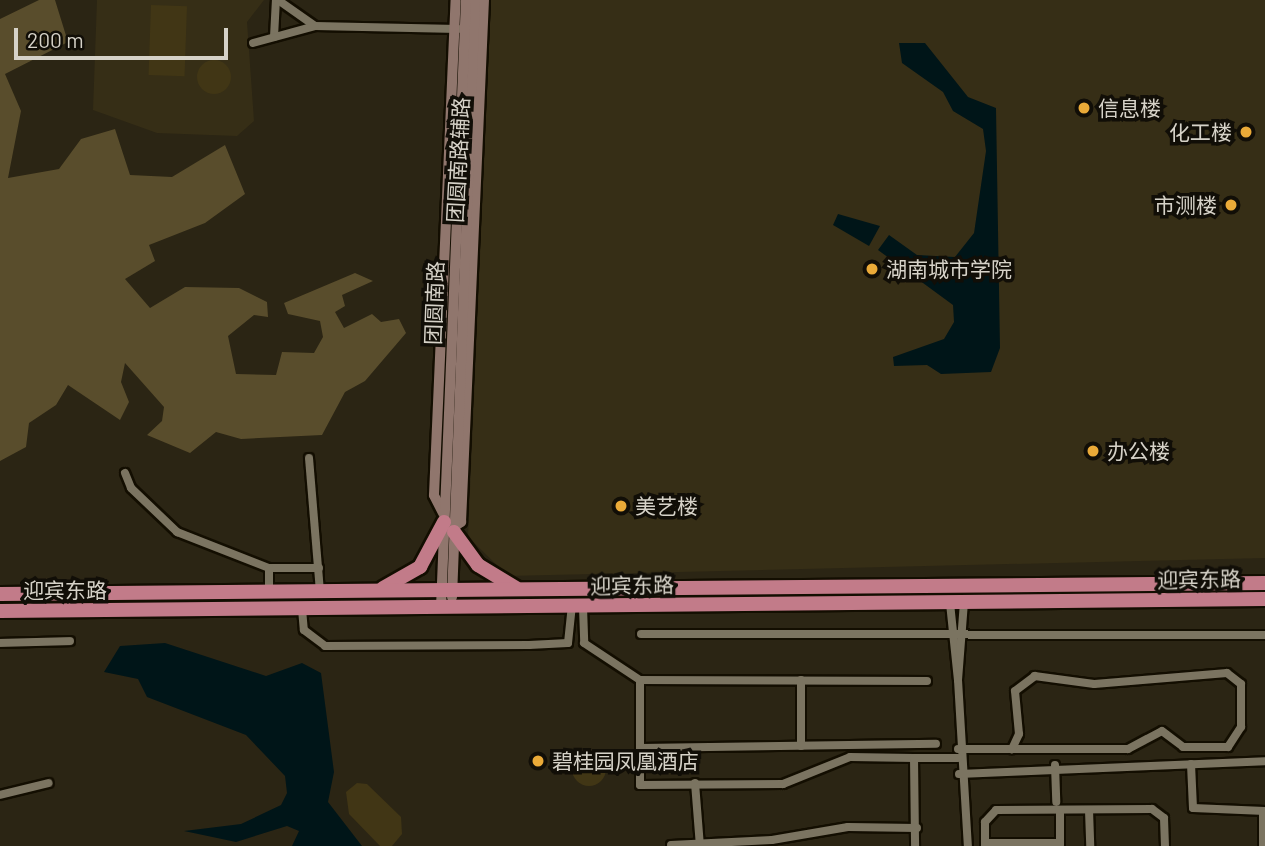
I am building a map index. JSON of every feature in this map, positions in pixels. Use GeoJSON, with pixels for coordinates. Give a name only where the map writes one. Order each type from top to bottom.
{"type":"FeatureCollection","features":[{"type":"Feature","properties":{"kind":"highway"},"geometry":{"type":"LineString","coordinates":[[376,591],[420,567],[449,524],[478,565],[521,590]]}},
{"type":"Feature","properties":{"kind":"highway","name":"迎宾东路"},"geometry":{"type":"LineString","coordinates":[[0,594],[1265,583]]}},
{"type":"Feature","properties":{"kind":"highway","name":"迎宾东路"},"geometry":{"type":"LineString","coordinates":[[0,611],[1265,599]]}},
{"type":"Feature","properties":{"kind":"main road"},"geometry":{"type":"LineString","coordinates":[[456,0],[460,29]]}},
{"type":"Feature","properties":{"kind":"main road","name":"团圆南路"},"geometry":{"type":"LineString","coordinates":[[449,524],[460,29],[466,0]]}},
{"type":"Feature","properties":{"kind":"main road","name":"团圆南路"},"geometry":{"type":"LineString","coordinates":[[446,607],[475,0]]}},
{"type":"Feature","properties":{"kind":"main road","name":"团圆南路辅路"},"geometry":{"type":"LineString","coordinates":[[449,524],[461,522],[484,0]]}},
{"type":"Feature","properties":{"kind":"street"},"geometry":{"type":"LineString","coordinates":[[274,37],[277,0],[315,26]]}},
{"type":"Feature","properties":{"kind":"street"},"geometry":{"type":"LineString","coordinates":[[253,43],[315,26],[460,29]]}},
{"type":"Feature","properties":{"kind":"street"},"geometry":{"type":"LineString","coordinates":[[309,458],[320,592]]}},
{"type":"Feature","properties":{"kind":"street"},"geometry":{"type":"LineString","coordinates":[[125,473],[131,488],[177,531],[269,568],[320,568]]}},
{"type":"Feature","properties":{"kind":"street"},"geometry":{"type":"LineString","coordinates":[[269,568],[269,592]]}},
{"type":"Feature","properties":{"kind":"street"},"geometry":{"type":"LineString","coordinates":[[957,602],[953,636],[958,680],[958,754],[968,846]]}},
{"type":"Feature","properties":{"kind":"street"},"geometry":{"type":"LineString","coordinates":[[957,602],[963,636],[958,680]]}},
{"type":"Feature","properties":{"kind":"street"},"geometry":{"type":"LineString","coordinates":[[302,609],[304,630],[325,646],[538,645],[568,643],[578,607]]}},
{"type":"Feature","properties":{"kind":"street"},"geometry":{"type":"LineString","coordinates":[[578,607],[584,643],[640,680],[927,681]]}},
{"type":"Feature","properties":{"kind":"street"},"geometry":{"type":"LineString","coordinates":[[641,634],[1265,635]]}},
{"type":"Feature","properties":{"kind":"street"},"geometry":{"type":"LineString","coordinates":[[0,643],[70,641]]}},
{"type":"Feature","properties":{"kind":"street"},"geometry":{"type":"LineString","coordinates":[[640,680],[640,785],[783,784],[850,757],[914,758],[1012,749],[1128,749],[1162,731],[1182,747],[1228,747],[1241,727],[1241,684],[1227,673],[1094,684],[1035,676],[1016,691],[1019,734],[1012,749]]}},
{"type":"Feature","properties":{"kind":"street"},"geometry":{"type":"LineString","coordinates":[[801,680],[801,746]]}},
{"type":"Feature","properties":{"kind":"street"},"geometry":{"type":"LineString","coordinates":[[640,748],[936,744]]}},
{"type":"Feature","properties":{"kind":"street"},"geometry":{"type":"LineString","coordinates":[[914,758],[917,828],[915,846]]}},
{"type":"Feature","properties":{"kind":"street"},"geometry":{"type":"LineString","coordinates":[[959,774],[1055,765],[1265,761]]}},
{"type":"Feature","properties":{"kind":"street"},"geometry":{"type":"LineString","coordinates":[[1191,764],[1193,808],[1264,811],[1263,846]]}},
{"type":"Feature","properties":{"kind":"street"},"geometry":{"type":"LineString","coordinates":[[1055,765],[1058,806],[1060,844],[985,845],[985,822],[996,810],[1058,806],[1089,810],[1152,809],[1164,818],[1165,846]]}},
{"type":"Feature","properties":{"kind":"street"},"geometry":{"type":"LineString","coordinates":[[0,795],[48,783]]}},
{"type":"Feature","properties":{"kind":"street"},"geometry":{"type":"LineString","coordinates":[[695,783],[700,843]]}},
{"type":"Feature","properties":{"kind":"street"},"geometry":{"type":"LineString","coordinates":[[1089,810],[1090,846]]}},
{"type":"Feature","properties":{"kind":"street"},"geometry":{"type":"LineString","coordinates":[[671,845],[736,843],[848,827],[917,828]]}},
{"type":"Feature","properties":{"kind":"shaded area"},"geometry":{"type":"Polygon","coordinates":[[[39,0],[55,0],[68,42],[5,74],[21,111],[8,178],[59,169],[81,139],[115,129],[130,175],[172,177],[225,145],[245,194],[205,223],[149,245],[155,261],[125,279],[150,308],[185,287],[239,288],[267,302],[268,317],[254,315],[228,336],[236,374],[276,375],[282,352],[314,353],[323,337],[320,321],[288,314],[284,303],[355,273],[373,281],[342,295],[345,306],[335,312],[344,328],[372,314],[381,322],[399,319],[406,333],[365,381],[345,392],[322,435],[241,439],[216,432],[190,453],[147,435],[162,421],[164,407],[125,363],[121,382],[129,402],[120,420],[68,385],[56,405],[29,423],[26,447],[0,461],[0,19],[39,0]]]}},
{"type":"Feature","properties":{"kind":"shaded area"},"geometry":{"type":"Polygon","coordinates":[[[97,0],[264,0],[247,22],[254,121],[237,136],[157,133],[93,110],[97,0]]]}},
{"type":"Feature","properties":{"kind":"shaded area","name":"湖南城市学院"},"geometry":{"type":"Polygon","coordinates":[[[491,0],[1265,0],[1265,558],[508,576],[468,537],[491,0]]]}},
{"type":"Feature","properties":{"kind":"shaded area"},"geometry":{"type":"Polygon","coordinates":[[[151,5],[187,6],[185,76],[149,75],[151,5]]]}},
{"type":"Feature","properties":{"kind":"shaded area"},"geometry":{"type":"Polygon","coordinates":[[[899,43],[925,43],[968,97],[996,108],[1000,348],[991,372],[941,374],[927,365],[894,366],[893,357],[944,339],[954,322],[953,305],[878,250],[889,235],[917,255],[955,257],[974,233],[986,151],[983,129],[953,111],[943,92],[902,63],[899,43]]]}},
{"type":"Feature","properties":{"kind":"shaded area"},"geometry":{"type":"Polygon","coordinates":[[[214,60],[226,65],[231,77],[226,89],[214,94],[202,89],[197,77],[202,65],[214,60]]]}},
{"type":"Feature","properties":{"kind":"shaded area"},"geometry":{"type":"Polygon","coordinates":[[[838,214],[880,226],[869,246],[833,225],[838,214]]]}},
{"type":"Feature","properties":{"kind":"shaded area"},"geometry":{"type":"Polygon","coordinates":[[[165,643],[266,676],[302,663],[321,673],[334,772],[328,802],[362,846],[292,846],[299,831],[287,826],[236,842],[184,831],[241,824],[281,805],[287,793],[285,776],[246,735],[147,697],[138,679],[104,672],[120,646],[165,643]]]}},
{"type":"Feature","properties":{"kind":"shaded area"},"geometry":{"type":"Polygon","coordinates":[[[589,752],[601,757],[606,769],[601,781],[589,786],[577,781],[572,769],[577,757],[589,752]]]}},
{"type":"Feature","properties":{"kind":"shaded area"},"geometry":{"type":"Polygon","coordinates":[[[357,783],[367,784],[401,817],[402,834],[392,846],[380,846],[349,814],[346,792],[357,783]]]}},
{"type":"Feature","properties":{"kind":"place","name":"信息楼"},"geometry":{"type":"Point","coordinates":[1084,108]}},
{"type":"Feature","properties":{"kind":"place","name":"化工楼"},"geometry":{"type":"Point","coordinates":[1246,132]}},
{"type":"Feature","properties":{"kind":"place","name":"市测楼"},"geometry":{"type":"Point","coordinates":[1231,205]}},
{"type":"Feature","properties":{"kind":"place","name":"湖南城市学院"},"geometry":{"type":"Point","coordinates":[872,269]}},
{"type":"Feature","properties":{"kind":"place","name":"办公楼"},"geometry":{"type":"Point","coordinates":[1093,451]}},
{"type":"Feature","properties":{"kind":"place","name":"美艺楼"},"geometry":{"type":"Point","coordinates":[621,506]}},
{"type":"Feature","properties":{"kind":"place","name":"碧桂园凤凰酒店"},"geometry":{"type":"Point","coordinates":[538,761]}}]}
